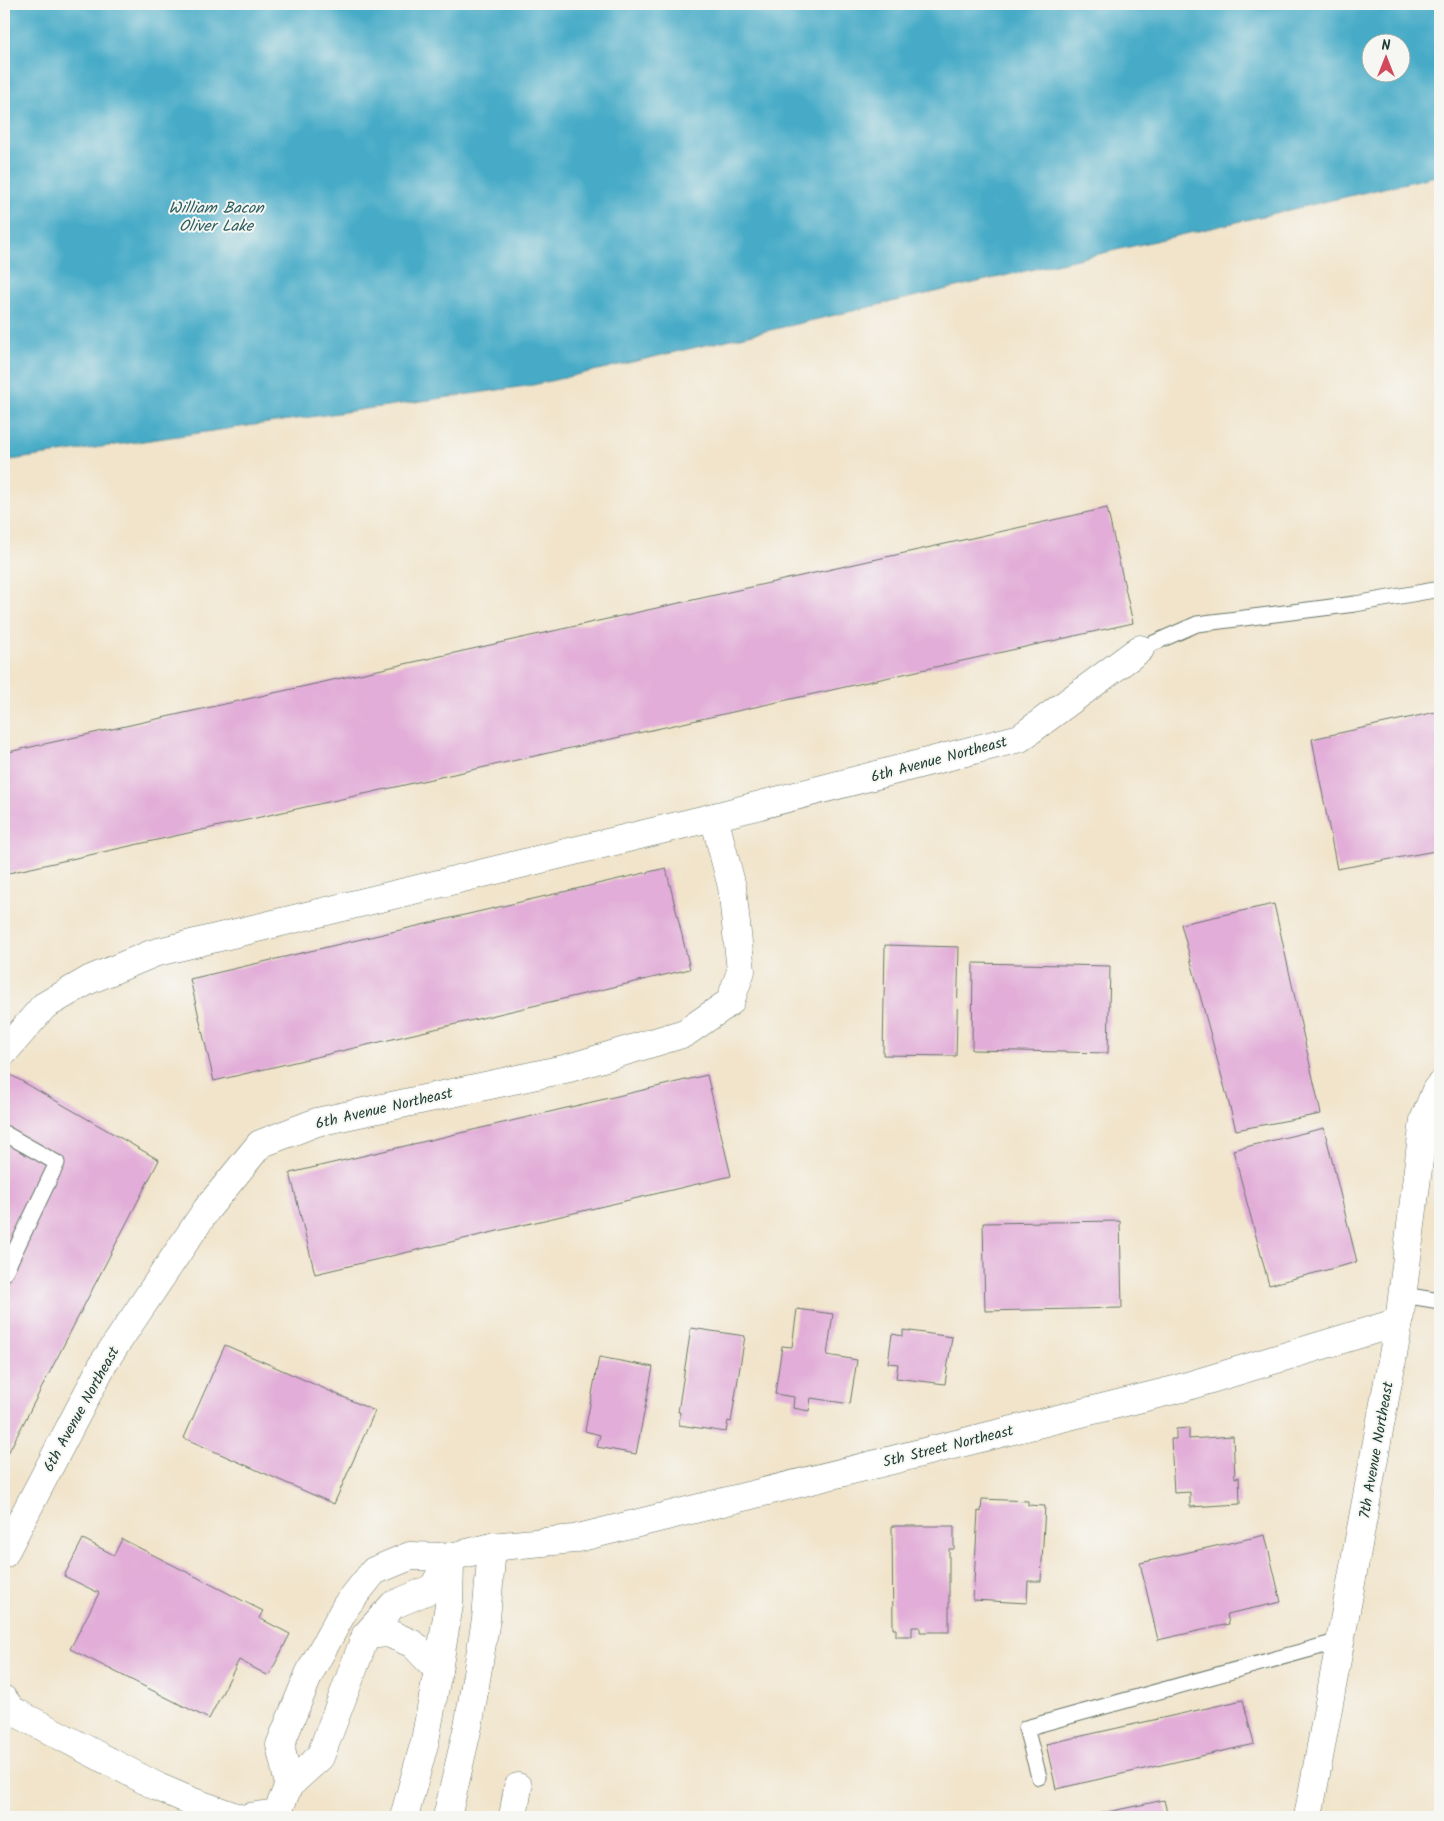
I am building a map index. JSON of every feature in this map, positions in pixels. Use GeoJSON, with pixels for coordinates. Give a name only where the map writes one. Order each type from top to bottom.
{"type":"FeatureCollection","features":[{"type":"Feature","properties":{"kind":"street","name":"6th Avenue Northeast"},"geometry":{"type":"LineString","coordinates":[[4,1052],[44,1006],[89,980],[154,953],[714,817],[1020,738],[1140,649]]}},
{"type":"Feature","properties":{"kind":"street","name":"6th Avenue Northeast"},"geometry":{"type":"LineString","coordinates":[[4,1554],[104,1362],[207,1209],[260,1144],[317,1122],[569,1068],[676,1036],[685,1033],[730,1002],[741,971],[732,887],[714,817]]}},
{"type":"Feature","properties":{"kind":"street","name":"7th Avenue Northeast"},"geometry":{"type":"LineString","coordinates":[[1308,1817],[1399,1322],[1424,1120],[1440,1084]]}},
{"type":"Feature","properties":{"kind":"street","name":"5th Street Northeast"},"geometry":{"type":"LineString","coordinates":[[289,1785],[280,1745],[309,1674],[346,1606],[374,1571],[410,1556],[450,1557],[492,1548],[574,1540],[1178,1388],[1399,1322]]}},
{"type":"Feature","properties":{"kind":"street"},"geometry":{"type":"LineString","coordinates":[[447,1817],[469,1722],[486,1619],[492,1548]]}},
{"type":"Feature","properties":{"kind":"street"},"geometry":{"type":"LineString","coordinates":[[249,1817],[277,1813],[289,1785],[320,1757],[366,1635],[393,1604],[433,1588],[450,1557]]}},
{"type":"Feature","properties":{"kind":"street"},"geometry":{"type":"LineString","coordinates":[[404,1817],[425,1741],[438,1670],[449,1605],[450,1557]]}},
{"type":"Feature","properties":{"kind":"street"},"geometry":{"type":"LineString","coordinates":[[366,1635],[388,1633],[413,1644],[438,1670]]}},
{"type":"Feature","properties":{"kind":"street"},"geometry":{"type":"LineString","coordinates":[[4,1700],[13,1711],[158,1787],[236,1817]]}},
{"type":"Feature","properties":{"kind":"street"},"geometry":{"type":"LineString","coordinates":[[294,1710],[334,1723]]}},
{"type":"Feature","properties":{"kind":"street"},"geometry":{"type":"LineString","coordinates":[[513,1817],[518,1787]]}},
{"type":"Feature","properties":{"kind":"lane"},"geometry":{"type":"LineString","coordinates":[[1140,649],[1197,624],[1355,604],[1440,588]]}},
{"type":"Feature","properties":{"kind":"lane"},"geometry":{"type":"LineString","coordinates":[[4,1133],[57,1163],[4,1274]]}},
{"type":"Feature","properties":{"kind":"lane"},"geometry":{"type":"LineString","coordinates":[[1403,1295],[1440,1301]]}},
{"type":"Feature","properties":{"kind":"lane"},"geometry":{"type":"LineString","coordinates":[[1039,1777],[1026,1728],[1340,1641]]}},
{"type":"Feature","properties":{"kind":"water","name":"William Bacon Oliver Lake"},"geometry":{"type":"Polygon","coordinates":[[[4,4],[1440,4],[1440,175],[533,385],[4,461],[4,4]]]}},
{"type":"Feature","properties":{"kind":"building"},"geometry":{"type":"Polygon","coordinates":[[[1107,508],[1133,623],[4,874],[4,753],[1107,508]]]}},
{"type":"Feature","properties":{"kind":"building"},"geometry":{"type":"Polygon","coordinates":[[[1440,711],[1440,850],[1337,869],[1312,739],[1440,711]]]}},
{"type":"Feature","properties":{"kind":"building"},"geometry":{"type":"Polygon","coordinates":[[[666,868],[690,969],[214,1081],[190,979],[666,868]]]}},
{"type":"Feature","properties":{"kind":"building"},"geometry":{"type":"Polygon","coordinates":[[[1274,904],[1321,1114],[1236,1130],[1181,924],[1274,904]]]}},
{"type":"Feature","properties":{"kind":"building"},"geometry":{"type":"Polygon","coordinates":[[[885,945],[959,947],[956,1056],[883,1055],[885,945]]]}},
{"type":"Feature","properties":{"kind":"building"},"geometry":{"type":"Polygon","coordinates":[[[973,963],[1110,966],[1108,1053],[972,1050],[973,963]]]}},
{"type":"Feature","properties":{"kind":"building"},"geometry":{"type":"Polygon","coordinates":[[[4,1071],[159,1160],[4,1461],[4,1071]]]}},
{"type":"Feature","properties":{"kind":"building"},"geometry":{"type":"Polygon","coordinates":[[[707,1075],[731,1176],[315,1274],[290,1173],[707,1075]]]}},
{"type":"Feature","properties":{"kind":"building"},"geometry":{"type":"Polygon","coordinates":[[[1324,1128],[1357,1262],[1269,1285],[1233,1150],[1324,1128]]]}},
{"type":"Feature","properties":{"kind":"building"},"geometry":{"type":"Polygon","coordinates":[[[1120,1221],[1122,1308],[985,1311],[983,1223],[1120,1221]]]}},
{"type":"Feature","properties":{"kind":"building"},"geometry":{"type":"Polygon","coordinates":[[[797,1309],[833,1314],[827,1355],[857,1360],[850,1404],[811,1398],[809,1411],[793,1408],[794,1397],[775,1394],[782,1346],[792,1347],[797,1309]]]}},
{"type":"Feature","properties":{"kind":"building"},"geometry":{"type":"Polygon","coordinates":[[[691,1328],[745,1336],[731,1422],[728,1421],[726,1432],[679,1425],[680,1412],[678,1412],[691,1328]]]}},
{"type":"Feature","properties":{"kind":"building"},"geometry":{"type":"Polygon","coordinates":[[[903,1330],[952,1337],[945,1384],[896,1378],[898,1364],[888,1363],[892,1334],[903,1336],[903,1330]]]}},
{"type":"Feature","properties":{"kind":"building"},"geometry":{"type":"Polygon","coordinates":[[[225,1345],[375,1411],[334,1504],[184,1438],[225,1345]]]}},
{"type":"Feature","properties":{"kind":"building"},"geometry":{"type":"Polygon","coordinates":[[[599,1357],[653,1367],[636,1454],[597,1447],[600,1435],[585,1431],[599,1357]]]}},
{"type":"Feature","properties":{"kind":"building"},"geometry":{"type":"Polygon","coordinates":[[[1189,1428],[1189,1439],[1233,1436],[1235,1478],[1239,1477],[1240,1504],[1190,1507],[1190,1492],[1174,1493],[1171,1439],[1176,1439],[1176,1429],[1189,1428]]]}},
{"type":"Feature","properties":{"kind":"building"},"geometry":{"type":"Polygon","coordinates":[[[982,1499],[1028,1501],[1028,1505],[1045,1506],[1041,1581],[1028,1581],[1027,1603],[973,1600],[978,1511],[981,1512],[982,1499]]]}},
{"type":"Feature","properties":{"kind":"building"},"geometry":{"type":"Polygon","coordinates":[[[892,1526],[954,1526],[954,1549],[949,1549],[949,1632],[920,1632],[920,1627],[912,1627],[912,1636],[896,1636],[896,1629],[893,1629],[892,1526]]]}},
{"type":"Feature","properties":{"kind":"building"},"geometry":{"type":"Polygon","coordinates":[[[1265,1535],[1281,1602],[1227,1614],[1229,1624],[1158,1640],[1140,1563],[1265,1535]]]}},
{"type":"Feature","properties":{"kind":"building"},"geometry":{"type":"Polygon","coordinates":[[[83,1539],[114,1555],[122,1539],[263,1611],[259,1618],[290,1634],[269,1676],[239,1660],[209,1719],[70,1649],[99,1593],[64,1576],[83,1539]]]}},
{"type":"Feature","properties":{"kind":"building"},"geometry":{"type":"Polygon","coordinates":[[[1243,1700],[1254,1744],[1056,1789],[1046,1744],[1243,1700]]]}},
{"type":"Feature","properties":{"kind":"building"},"geometry":{"type":"Polygon","coordinates":[[[1164,1800],[1168,1817],[1089,1817],[1089,1816],[1164,1800]]]}}]}
